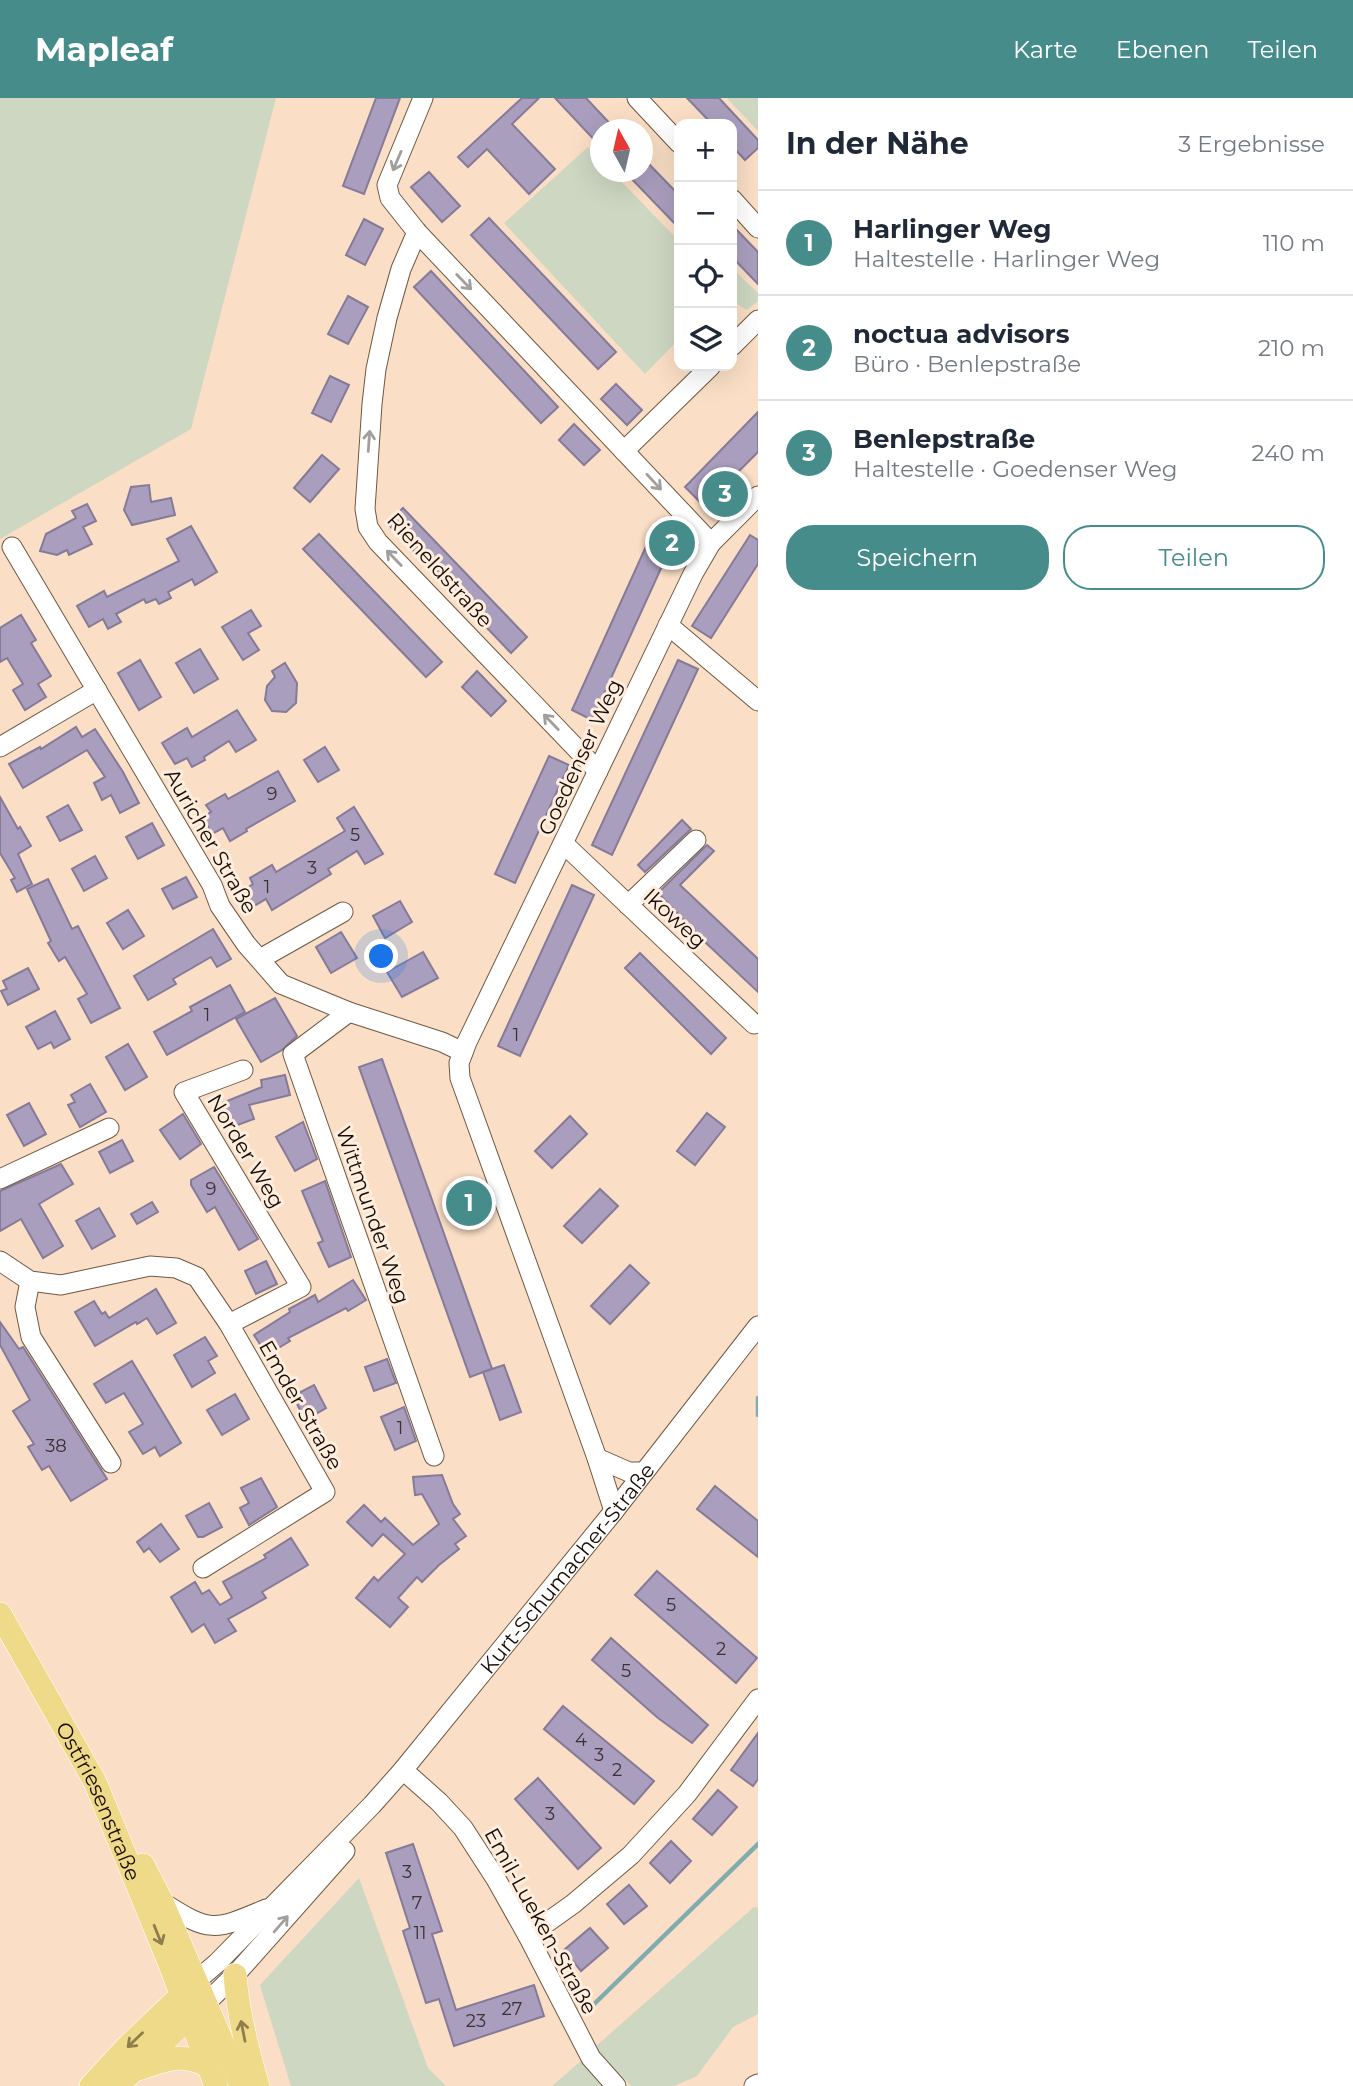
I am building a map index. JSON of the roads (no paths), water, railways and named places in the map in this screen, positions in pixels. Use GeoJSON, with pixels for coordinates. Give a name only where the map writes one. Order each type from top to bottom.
{"type":"FeatureCollection","features":[{"type":"Feature","properties":{"kind":"main road","name":"Ostfriesenstraße"},"geometry":{"type":"LineString","coordinates":[[0,1614],[94,1782],[189,1988]]}},
{"type":"Feature","properties":{"kind":"main road"},"geometry":{"type":"LineString","coordinates":[[94,1782],[124,1828],[162,1902],[197,2010],[211,2076]]}},
{"type":"Feature","properties":{"kind":"main road"},"geometry":{"type":"LineString","coordinates":[[235,1975],[245,2043],[258,2086]]}},
{"type":"Feature","properties":{"kind":"main road","name":"Kurt-Schumacher-Straße"},"geometry":{"type":"LineString","coordinates":[[91,2086],[127,2047],[189,1988]]}},
{"type":"Feature","properties":{"kind":"main road"},"geometry":{"type":"LineString","coordinates":[[197,2010],[241,2086]]}},
{"type":"Feature","properties":{"kind":"main road","name":"Kurt-Schumacher-Straße"},"geometry":{"type":"LineString","coordinates":[[117,2086],[197,2010]]}},
{"type":"Feature","properties":{"kind":"main road"},"geometry":{"type":"LineString","coordinates":[[135,2070],[177,2057],[192,2058],[211,2076]]}},
{"type":"Feature","properties":{"kind":"street"},"geometry":{"type":"LineString","coordinates":[[423,98],[387,186],[390,198],[417,232],[711,543]]}},
{"type":"Feature","properties":{"kind":"street"},"geometry":{"type":"LineString","coordinates":[[637,98],[674,139]]}},
{"type":"Feature","properties":{"kind":"street"},"geometry":{"type":"LineString","coordinates":[[737,205],[758,228]]}},
{"type":"Feature","properties":{"kind":"street","name":"Rieneldstraße"},"geometry":{"type":"LineString","coordinates":[[417,232],[401,269],[376,369],[365,488],[368,527],[378,542],[598,771]]}},
{"type":"Feature","properties":{"kind":"street"},"geometry":{"type":"LineString","coordinates":[[737,341],[758,320]]}},
{"type":"Feature","properties":{"kind":"street"},"geometry":{"type":"LineString","coordinates":[[624,451],[706,371]]}},
{"type":"Feature","properties":{"kind":"street","name":"Goedenser Weg"},"geometry":{"type":"LineString","coordinates":[[463,1052],[693,574],[711,543],[758,496]]}},
{"type":"Feature","properties":{"kind":"street","name":"Auricher Straße"},"geometry":{"type":"LineString","coordinates":[[12,547],[212,885],[220,906],[247,944],[281,984],[349,1012],[442,1042],[463,1052]]}},
{"type":"Feature","properties":{"kind":"street"},"geometry":{"type":"LineString","coordinates":[[668,625],[758,701]]}},
{"type":"Feature","properties":{"kind":"street"},"geometry":{"type":"LineString","coordinates":[[0,747],[97,690]]}},
{"type":"Feature","properties":{"kind":"street"},"geometry":{"type":"LineString","coordinates":[[628,905],[696,840]]}},
{"type":"Feature","properties":{"kind":"street","name":"Ikoweg"},"geometry":{"type":"LineString","coordinates":[[564,844],[754,1024]]}},
{"type":"Feature","properties":{"kind":"street"},"geometry":{"type":"LineString","coordinates":[[260,959],[343,912]]}},
{"type":"Feature","properties":{"kind":"street","name":"Wittmunder Weg"},"geometry":{"type":"LineString","coordinates":[[349,1012],[293,1054],[434,1456]]}},
{"type":"Feature","properties":{"kind":"street"},"geometry":{"type":"LineString","coordinates":[[463,1052],[459,1063],[460,1078],[614,1511]]}},
{"type":"Feature","properties":{"kind":"street","name":"Norder Weg"},"geometry":{"type":"LineString","coordinates":[[229,1324],[301,1287],[184,1092],[243,1070]]}},
{"type":"Feature","properties":{"kind":"street"},"geometry":{"type":"LineString","coordinates":[[0,1179],[109,1128]]}},
{"type":"Feature","properties":{"kind":"street","name":"Emder Straße"},"geometry":{"type":"LineString","coordinates":[[0,1261],[30,1281],[61,1285],[150,1266],[176,1268],[197,1277],[229,1324],[325,1492],[203,1568]]}},
{"type":"Feature","properties":{"kind":"street"},"geometry":{"type":"LineString","coordinates":[[30,1281],[25,1307],[31,1337],[111,1463]]}},
{"type":"Feature","properties":{"kind":"street","name":"Kurt-Schumacher-Straße"},"geometry":{"type":"LineString","coordinates":[[189,1988],[274,1906],[372,1805],[614,1511],[758,1326]]}},
{"type":"Feature","properties":{"kind":"street"},"geometry":{"type":"LineString","coordinates":[[597,1458],[629,1472],[644,1472]]}},
{"type":"Feature","properties":{"kind":"street"},"geometry":{"type":"LineString","coordinates":[[528,1936],[573,1904],[631,1855],[687,1794],[758,1699]]}},
{"type":"Feature","properties":{"kind":"street","name":"Emil-Lueken-Straße"},"geometry":{"type":"LineString","coordinates":[[402,1770],[439,1802],[463,1828],[528,1936],[592,2058],[616,2086]]}},
{"type":"Feature","properties":{"kind":"street","name":"Kurt-Schumacher-Straße"},"geometry":{"type":"LineString","coordinates":[[197,2010],[235,1975],[356,1838],[372,1805]]}},
{"type":"Feature","properties":{"kind":"street"},"geometry":{"type":"LineString","coordinates":[[162,1902],[187,1918],[213,1927],[233,1923],[274,1906]]}},
{"type":"Feature","properties":{"kind":"waterway"},"geometry":{"type":"LineString","coordinates":[[758,1398],[758,1415]]}},
{"type":"Feature","properties":{"kind":"waterway"},"geometry":{"type":"LineString","coordinates":[[587,2011],[758,1844]]}},
{"type":"Feature","properties":{"kind":"place","name":"Benlepstraße"},"geometry":{"type":"Point","coordinates":[725,494]}},
{"type":"Feature","properties":{"kind":"place","name":"noctua advisors"},"geometry":{"type":"Point","coordinates":[672,543]}},
{"type":"Feature","properties":{"kind":"place","name":"Harlinger Weg"},"geometry":{"type":"Point","coordinates":[469,1203]}}]}
